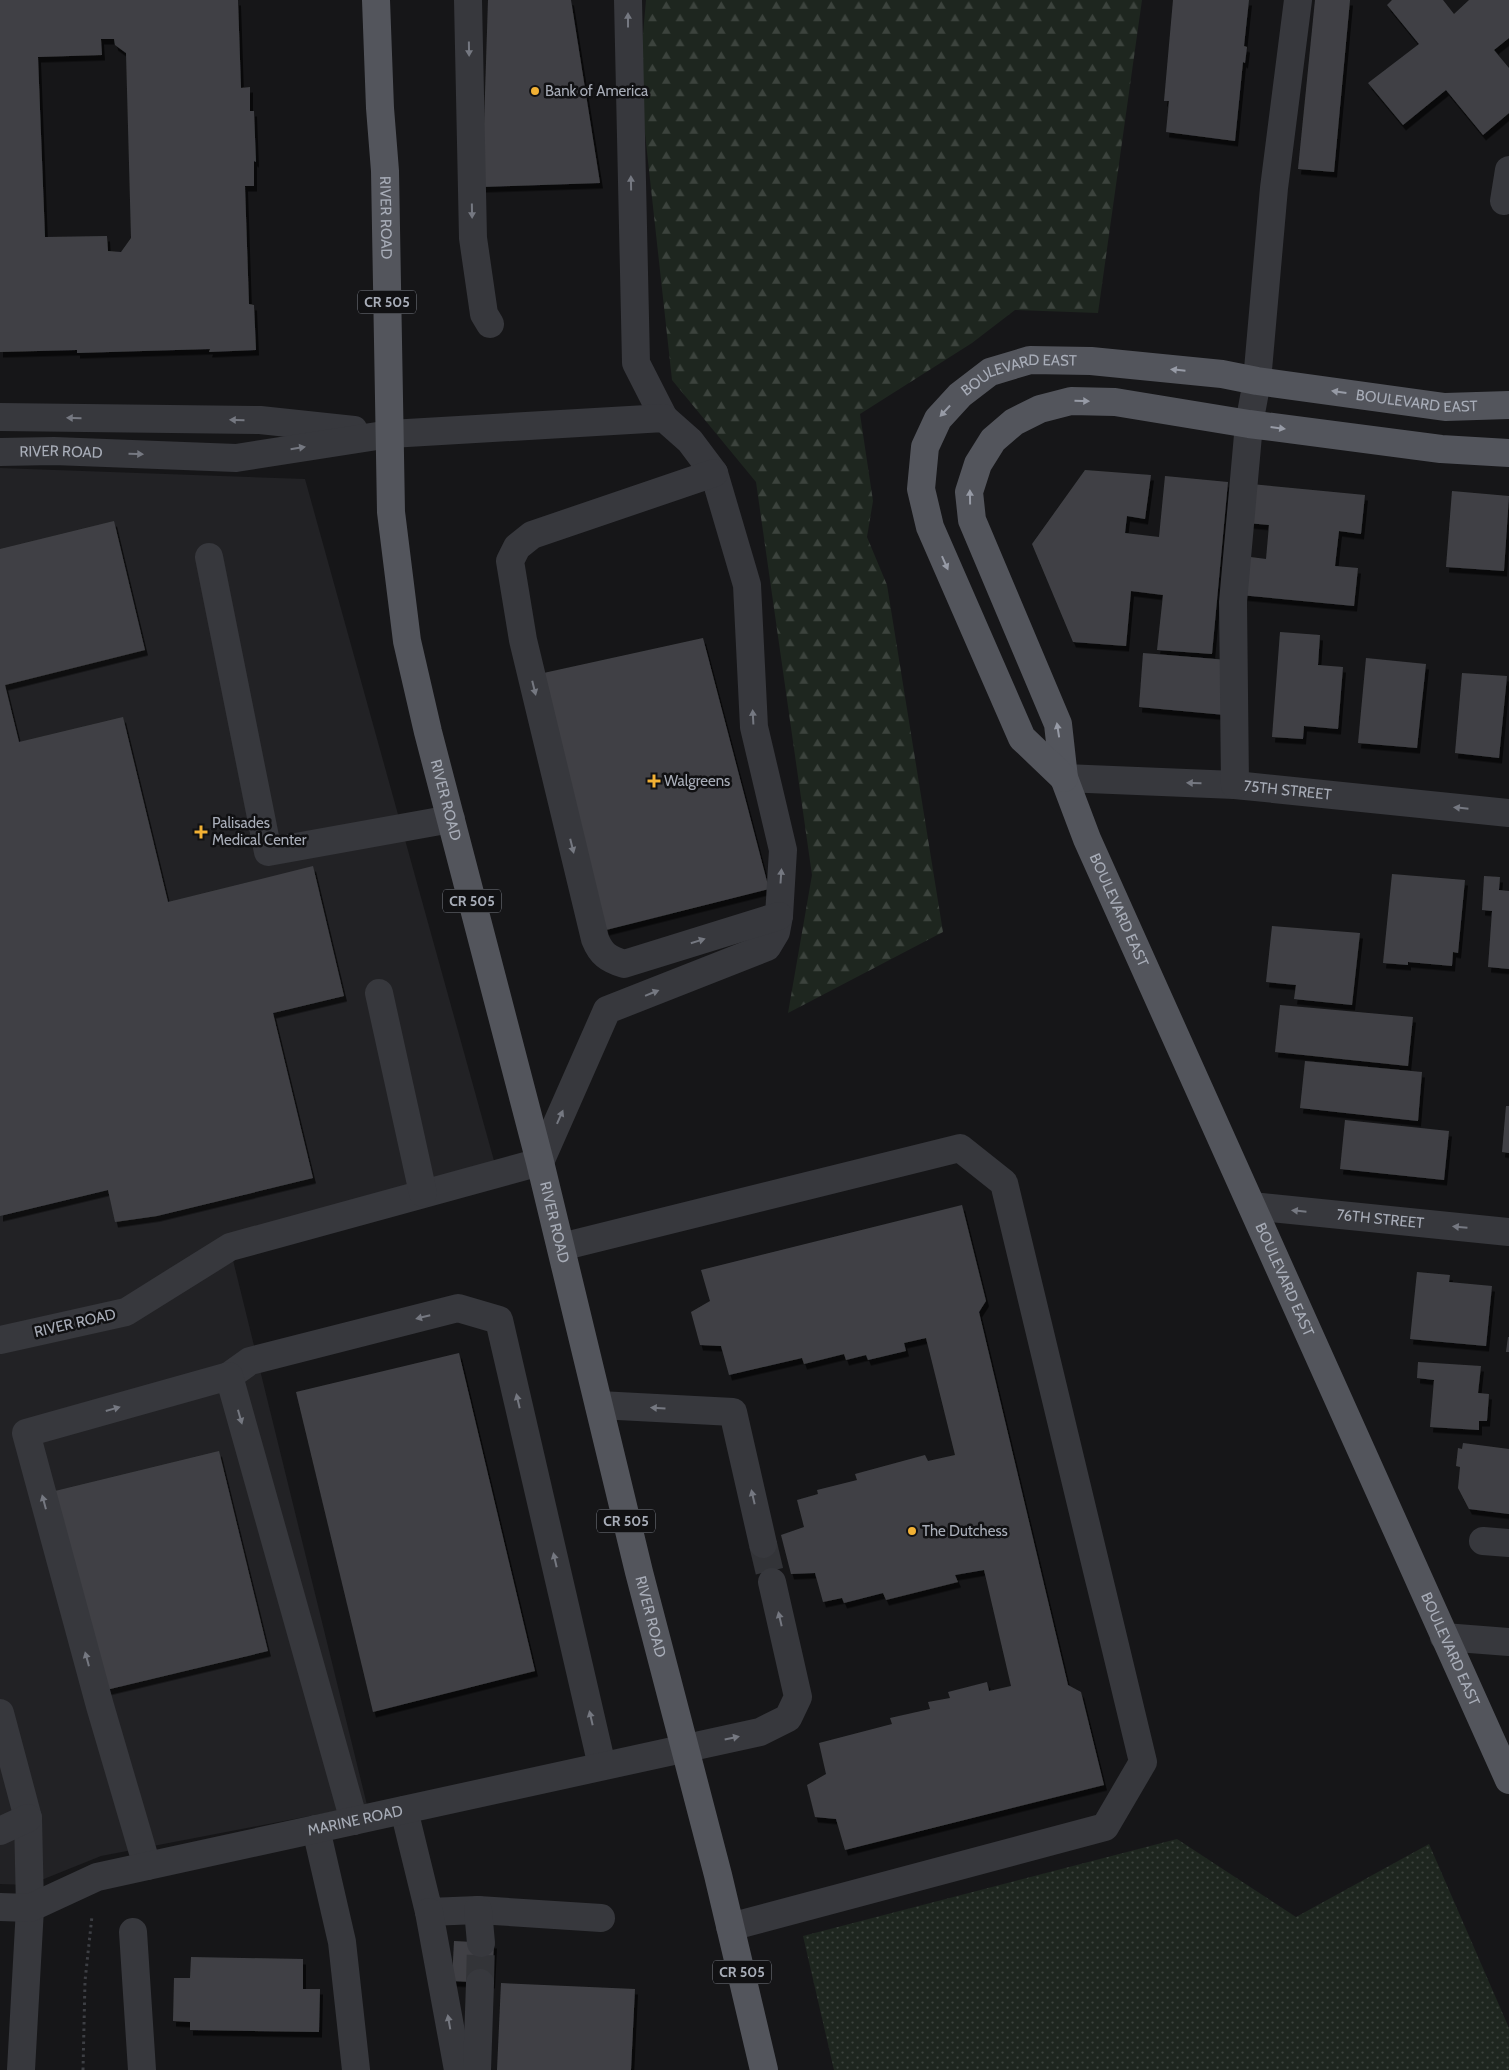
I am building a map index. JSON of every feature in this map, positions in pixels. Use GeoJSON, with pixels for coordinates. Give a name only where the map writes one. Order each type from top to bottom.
{"type":"FeatureCollection","features":[{"type":"Feature","properties":{"kind":"main road","name":"RIVER ROAD"},"geometry":{"type":"LineString","coordinates":[[376,0],[380,108],[385,172],[391,512],[406,640],[540,1162],[639,1572],[730,1927],[764,2070]]}},
{"type":"Feature","properties":{"kind":"main road","name":"BOULEVARD EAST"},"geometry":{"type":"LineString","coordinates":[[1064,778],[1022,738],[930,528],[921,489],[925,447],[938,419],[960,395],[990,372],[1030,360],[1091,361],[1222,374],[1257,381],[1444,406],[1509,405]]}},
{"type":"Feature","properties":{"kind":"main road","name":"BOULEVARD EAST"},"geometry":{"type":"LineString","coordinates":[[1509,453],[1440,449],[1248,424],[1115,402],[1072,401],[1040,409],[1014,422],[993,440],[978,464],[969,492],[972,520],[1058,724],[1064,778],[1087,839],[1509,1780]]}},
{"type":"Feature","properties":{"kind":"street"},"geometry":{"type":"LineString","coordinates":[[468,0],[473,238],[484,314],[490,324]]}},
{"type":"Feature","properties":{"kind":"street"},"geometry":{"type":"LineString","coordinates":[[540,1162],[607,1010],[767,947],[776,932],[783,850],[754,728],[747,585],[714,473],[690,441],[664,418],[636,363],[628,0]]}},
{"type":"Feature","properties":{"kind":"street"},"geometry":{"type":"LineString","coordinates":[[1235,785],[1233,602],[1248,424],[1257,381],[1274,188],[1298,0]]}},
{"type":"Feature","properties":{"kind":"street"},"geometry":{"type":"LineString","coordinates":[[1504,201],[1509,170]]}},
{"type":"Feature","properties":{"kind":"street"},"geometry":{"type":"LineString","coordinates":[[0,417],[260,420],[390,434],[664,418]]}},
{"type":"Feature","properties":{"kind":"street","name":"RIVER ROAD"},"geometry":{"type":"LineString","coordinates":[[0,452],[54,451],[236,458],[390,434]]}},
{"type":"Feature","properties":{"kind":"street"},"geometry":{"type":"LineString","coordinates":[[714,473],[532,535],[517,547],[510,561],[522,640],[595,939],[600,952],[611,960],[624,964],[778,916]]}},
{"type":"Feature","properties":{"kind":"street"},"geometry":{"type":"LineString","coordinates":[[209,557],[268,852],[451,819]]}},
{"type":"Feature","properties":{"kind":"street","name":"75TH STREET"},"geometry":{"type":"LineString","coordinates":[[1064,778],[1235,785],[1509,813]]}},
{"type":"Feature","properties":{"kind":"street"},"geometry":{"type":"LineString","coordinates":[[379,993],[423,1193]]}},
{"type":"Feature","properties":{"kind":"street"},"geometry":{"type":"LineString","coordinates":[[561,1247],[960,1148],[1004,1183],[1143,1762],[1105,1827],[730,1927]]}},
{"type":"Feature","properties":{"kind":"street","name":"RIVER ROAD"},"geometry":{"type":"LineString","coordinates":[[0,1340],[126,1312],[230,1247],[540,1162]]}},
{"type":"Feature","properties":{"kind":"street","name":"76TH STREET"},"geometry":{"type":"LineString","coordinates":[[1252,1206],[1509,1232]]}},
{"type":"Feature","properties":{"kind":"street"},"geometry":{"type":"LineString","coordinates":[[147,1866],[100,1706],[26,1433],[229,1376],[250,1361],[458,1308],[499,1320],[602,1766]]}},
{"type":"Feature","properties":{"kind":"street"},"geometry":{"type":"LineString","coordinates":[[229,1376],[354,1821]]}},
{"type":"Feature","properties":{"kind":"street"},"geometry":{"type":"LineString","coordinates":[[599,1405],[733,1412],[764,1544]]}},
{"type":"Feature","properties":{"kind":"street","name":"MARINE ROAD"},"geometry":{"type":"LineString","coordinates":[[0,1907],[30,1908],[97,1877],[760,1732],[788,1718],[798,1697],[772,1582]]}},
{"type":"Feature","properties":{"kind":"street"},"geometry":{"type":"LineString","coordinates":[[1444,1637],[1500,1641]]}},
{"type":"Feature","properties":{"kind":"street"},"geometry":{"type":"LineString","coordinates":[[0,1713],[28,1818],[30,1908],[22,2070]]}},
{"type":"Feature","properties":{"kind":"street"},"geometry":{"type":"LineString","coordinates":[[404,1810],[429,1912],[458,2070]]}},
{"type":"Feature","properties":{"kind":"street"},"geometry":{"type":"LineString","coordinates":[[0,1811],[28,1818]]}},
{"type":"Feature","properties":{"kind":"street"},"geometry":{"type":"LineString","coordinates":[[0,1831],[28,1818]]}},
{"type":"Feature","properties":{"kind":"street"},"geometry":{"type":"LineString","coordinates":[[316,1829],[342,1942],[356,2070]]}},
{"type":"Feature","properties":{"kind":"street"},"geometry":{"type":"LineString","coordinates":[[429,1912],[478,1910],[601,1918]]}},
{"type":"Feature","properties":{"kind":"street"},"geometry":{"type":"LineString","coordinates":[[478,1910],[482,1943]]}},
{"type":"Feature","properties":{"kind":"street"},"geometry":{"type":"LineString","coordinates":[[133,1932],[142,2070]]}},
{"type":"Feature","properties":{"kind":"street"},"geometry":{"type":"LineString","coordinates":[[477,2070],[480,1983]]}},
{"type":"Feature","properties":{"kind":"path"},"geometry":{"type":"LineString","coordinates":[[83,2070],[85,1981],[97,1877]]}},
{"type":"Feature","properties":{"kind":"shaded area","name":"Palisades Medical Center"},"geometry":{"type":"Polygon","coordinates":[[[0,468],[305,479],[501,1186],[231,1252],[367,1805],[101,1856],[29,1885],[0,1884],[0,468]]]}},
{"type":"Feature","properties":{"kind":"green space"},"geometry":{"type":"Polygon","coordinates":[[[646,0],[1142,0],[1098,313],[1015,310],[972,343],[860,414],[873,501],[867,537],[887,585],[943,932],[788,1013],[812,875],[756,482],[672,380],[639,79],[646,0]]]}},
{"type":"Feature","properties":{"kind":"green space"},"geometry":{"type":"Polygon","coordinates":[[[1177,1839],[1296,1917],[1429,1844],[1509,2028],[1509,2070],[834,2070],[803,1936],[1177,1839]]]}},
{"type":"Feature","properties":{"kind":"building"},"geometry":{"type":"Polygon","coordinates":[[[0,0],[238,0],[241,88],[250,87],[250,111],[254,111],[256,162],[254,161],[254,186],[245,186],[249,304],[254,305],[256,350],[209,352],[210,349],[77,353],[77,350],[0,352],[0,0]],[[101,39],[102,55],[38,57],[45,237],[107,236],[108,251],[121,252],[131,238],[126,53],[115,45],[114,39],[101,39]]]}},
{"type":"Feature","properties":{"kind":"building","name":"Bank of America"},"geometry":{"type":"Polygon","coordinates":[[[488,0],[571,0],[600,183],[482,187],[488,0]]]}},
{"type":"Feature","properties":{"kind":"building"},"geometry":{"type":"Polygon","coordinates":[[[1173,0],[1249,0],[1244,46],[1247,47],[1245,63],[1243,62],[1235,141],[1166,132],[1169,101],[1164,101],[1173,0]]]}},
{"type":"Feature","properties":{"kind":"building"},"geometry":{"type":"Polygon","coordinates":[[[1315,0],[1350,0],[1334,172],[1298,169],[1315,0]]]}},
{"type":"Feature","properties":{"kind":"building"},"geometry":{"type":"Polygon","coordinates":[[[1392,0],[1443,0],[1454,14],[1469,0],[1509,0],[1509,38],[1494,50],[1509,68],[1509,113],[1483,135],[1446,90],[1403,125],[1368,83],[1419,44],[1387,5],[1392,0]]]}},
{"type":"Feature","properties":{"kind":"building"},"geometry":{"type":"Polygon","coordinates":[[[1085,470],[1151,475],[1145,519],[1127,516],[1125,533],[1159,537],[1165,476],[1228,482],[1212,654],[1157,650],[1163,595],[1131,591],[1126,646],[1073,642],[1032,544],[1085,470]]]}},
{"type":"Feature","properties":{"kind":"building"},"geometry":{"type":"Polygon","coordinates":[[[1251,484],[1365,495],[1361,534],[1339,531],[1335,566],[1358,568],[1354,606],[1240,595],[1243,556],[1266,559],[1269,525],[1247,523],[1251,484]]]}},
{"type":"Feature","properties":{"kind":"building"},"geometry":{"type":"Polygon","coordinates":[[[1452,491],[1509,496],[1504,571],[1446,567],[1452,491]]]}},
{"type":"Feature","properties":{"kind":"building"},"geometry":{"type":"Polygon","coordinates":[[[114,521],[145,650],[5,685],[19,742],[123,717],[168,902],[313,866],[344,996],[273,1013],[313,1178],[157,1216],[115,1222],[108,1190],[0,1216],[0,549],[114,521]]]}},
{"type":"Feature","properties":{"kind":"building"},"geometry":{"type":"Polygon","coordinates":[[[1280,632],[1320,635],[1318,665],[1343,667],[1338,729],[1304,726],[1303,739],[1272,737],[1280,632]]]}},
{"type":"Feature","properties":{"kind":"building","name":"Walgreens"},"geometry":{"type":"Polygon","coordinates":[[[703,638],[769,889],[606,930],[539,674],[703,638]]]}},
{"type":"Feature","properties":{"kind":"building"},"geometry":{"type":"Polygon","coordinates":[[[1143,653],[1228,660],[1225,715],[1139,707],[1143,653]]]}},
{"type":"Feature","properties":{"kind":"building"},"geometry":{"type":"Polygon","coordinates":[[[1366,658],[1426,664],[1417,748],[1358,743],[1366,658]]]}},
{"type":"Feature","properties":{"kind":"building"},"geometry":{"type":"Polygon","coordinates":[[[1462,673],[1507,676],[1499,758],[1455,753],[1462,673]]]}},
{"type":"Feature","properties":{"kind":"building"},"geometry":{"type":"Polygon","coordinates":[[[1392,874],[1465,880],[1458,953],[1453,952],[1452,966],[1408,962],[1408,965],[1383,963],[1392,874]]]}},
{"type":"Feature","properties":{"kind":"building"},"geometry":{"type":"Polygon","coordinates":[[[1484,876],[1500,877],[1499,890],[1509,891],[1509,969],[1488,967],[1492,911],[1482,910],[1484,876]]]}},
{"type":"Feature","properties":{"kind":"building"},"geometry":{"type":"Polygon","coordinates":[[[1272,926],[1360,933],[1352,1005],[1294,999],[1296,985],[1266,982],[1272,926]]]}},
{"type":"Feature","properties":{"kind":"building"},"geometry":{"type":"Polygon","coordinates":[[[1280,1005],[1413,1017],[1408,1066],[1275,1052],[1280,1005]]]}},
{"type":"Feature","properties":{"kind":"building"},"geometry":{"type":"Polygon","coordinates":[[[1305,1061],[1422,1072],[1418,1121],[1300,1108],[1305,1061]]]}},
{"type":"Feature","properties":{"kind":"building"},"geometry":{"type":"Polygon","coordinates":[[[1506,1106],[1509,1106],[1509,1153],[1502,1152],[1506,1106]]]}},
{"type":"Feature","properties":{"kind":"building"},"geometry":{"type":"Polygon","coordinates":[[[1345,1120],[1449,1131],[1444,1180],[1340,1169],[1345,1120]]]}},
{"type":"Feature","properties":{"kind":"building","name":"The Dutchess"},"geometry":{"type":"Polygon","coordinates":[[[962,1205],[986,1301],[979,1312],[1068,1685],[1081,1692],[1104,1785],[845,1850],[836,1819],[815,1817],[807,1785],[826,1774],[819,1743],[892,1724],[890,1718],[930,1709],[928,1702],[950,1698],[948,1692],[987,1682],[989,1691],[1011,1686],[984,1570],[955,1575],[958,1582],[886,1600],[883,1593],[844,1603],[842,1598],[823,1602],[815,1573],[791,1574],[781,1535],[804,1527],[797,1500],[818,1494],[817,1490],[857,1480],[855,1474],[925,1455],[928,1461],[955,1455],[926,1338],[904,1343],[906,1351],[868,1360],[866,1355],[846,1360],[844,1354],[804,1364],[802,1358],[729,1375],[721,1346],[700,1345],[691,1312],[710,1301],[701,1270],[962,1205]]]}},
{"type":"Feature","properties":{"kind":"building"},"geometry":{"type":"Polygon","coordinates":[[[1417,1272],[1450,1275],[1449,1282],[1492,1286],[1486,1346],[1410,1339],[1417,1272]]]}},
{"type":"Feature","properties":{"kind":"building"},"geometry":{"type":"Polygon","coordinates":[[[1508,1337],[1509,1352],[1506,1352],[1508,1337]]]}},
{"type":"Feature","properties":{"kind":"building"},"geometry":{"type":"Polygon","coordinates":[[[459,1353],[535,1671],[373,1712],[296,1392],[459,1353]]]}},
{"type":"Feature","properties":{"kind":"building"},"geometry":{"type":"Polygon","coordinates":[[[1418,1362],[1481,1366],[1478,1393],[1489,1394],[1487,1421],[1479,1421],[1479,1430],[1430,1427],[1434,1380],[1417,1378],[1418,1362]]]}},
{"type":"Feature","properties":{"kind":"building"},"geometry":{"type":"Polygon","coordinates":[[[1463,1443],[1509,1449],[1509,1514],[1469,1509],[1458,1488],[1460,1467],[1456,1466],[1458,1448],[1462,1449],[1463,1443]]]}},
{"type":"Feature","properties":{"kind":"building"},"geometry":{"type":"Polygon","coordinates":[[[219,1451],[268,1651],[106,1690],[55,1491],[219,1451]]]}},
{"type":"Feature","properties":{"kind":"building"},"geometry":{"type":"Polygon","coordinates":[[[454,1941],[494,1943],[492,1983],[452,1981],[454,1941]]]}},
{"type":"Feature","properties":{"kind":"building"},"geometry":{"type":"Polygon","coordinates":[[[191,1957],[303,1959],[303,1989],[320,1989],[319,2032],[190,2030],[190,2022],[173,2021],[174,1978],[190,1978],[191,1957]]]}},
{"type":"Feature","properties":{"kind":"building"},"geometry":{"type":"Polygon","coordinates":[[[501,1983],[635,1989],[631,2070],[497,2070],[501,1983]]]}},
{"type":"Feature","properties":{"kind":"tunnel"},"geometry":{"type":"LineString","coordinates":[[763,1544],[772,1582]]}},
{"type":"Feature","properties":{"kind":"tunnel"},"geometry":{"type":"LineString","coordinates":[[480,1983],[481,1943]]}},
{"type":"Feature","properties":{"kind":"place","name":"Bank of America"},"geometry":{"type":"Point","coordinates":[535,91]}},
{"type":"Feature","properties":{"kind":"place","name":"Walgreens"},"geometry":{"type":"Point","coordinates":[654,781]}},
{"type":"Feature","properties":{"kind":"place","name":"Palisades Medical Center"},"geometry":{"type":"Point","coordinates":[201,832]}},
{"type":"Feature","properties":{"kind":"place","name":"The Dutchess"},"geometry":{"type":"Point","coordinates":[912,1531]}}]}
